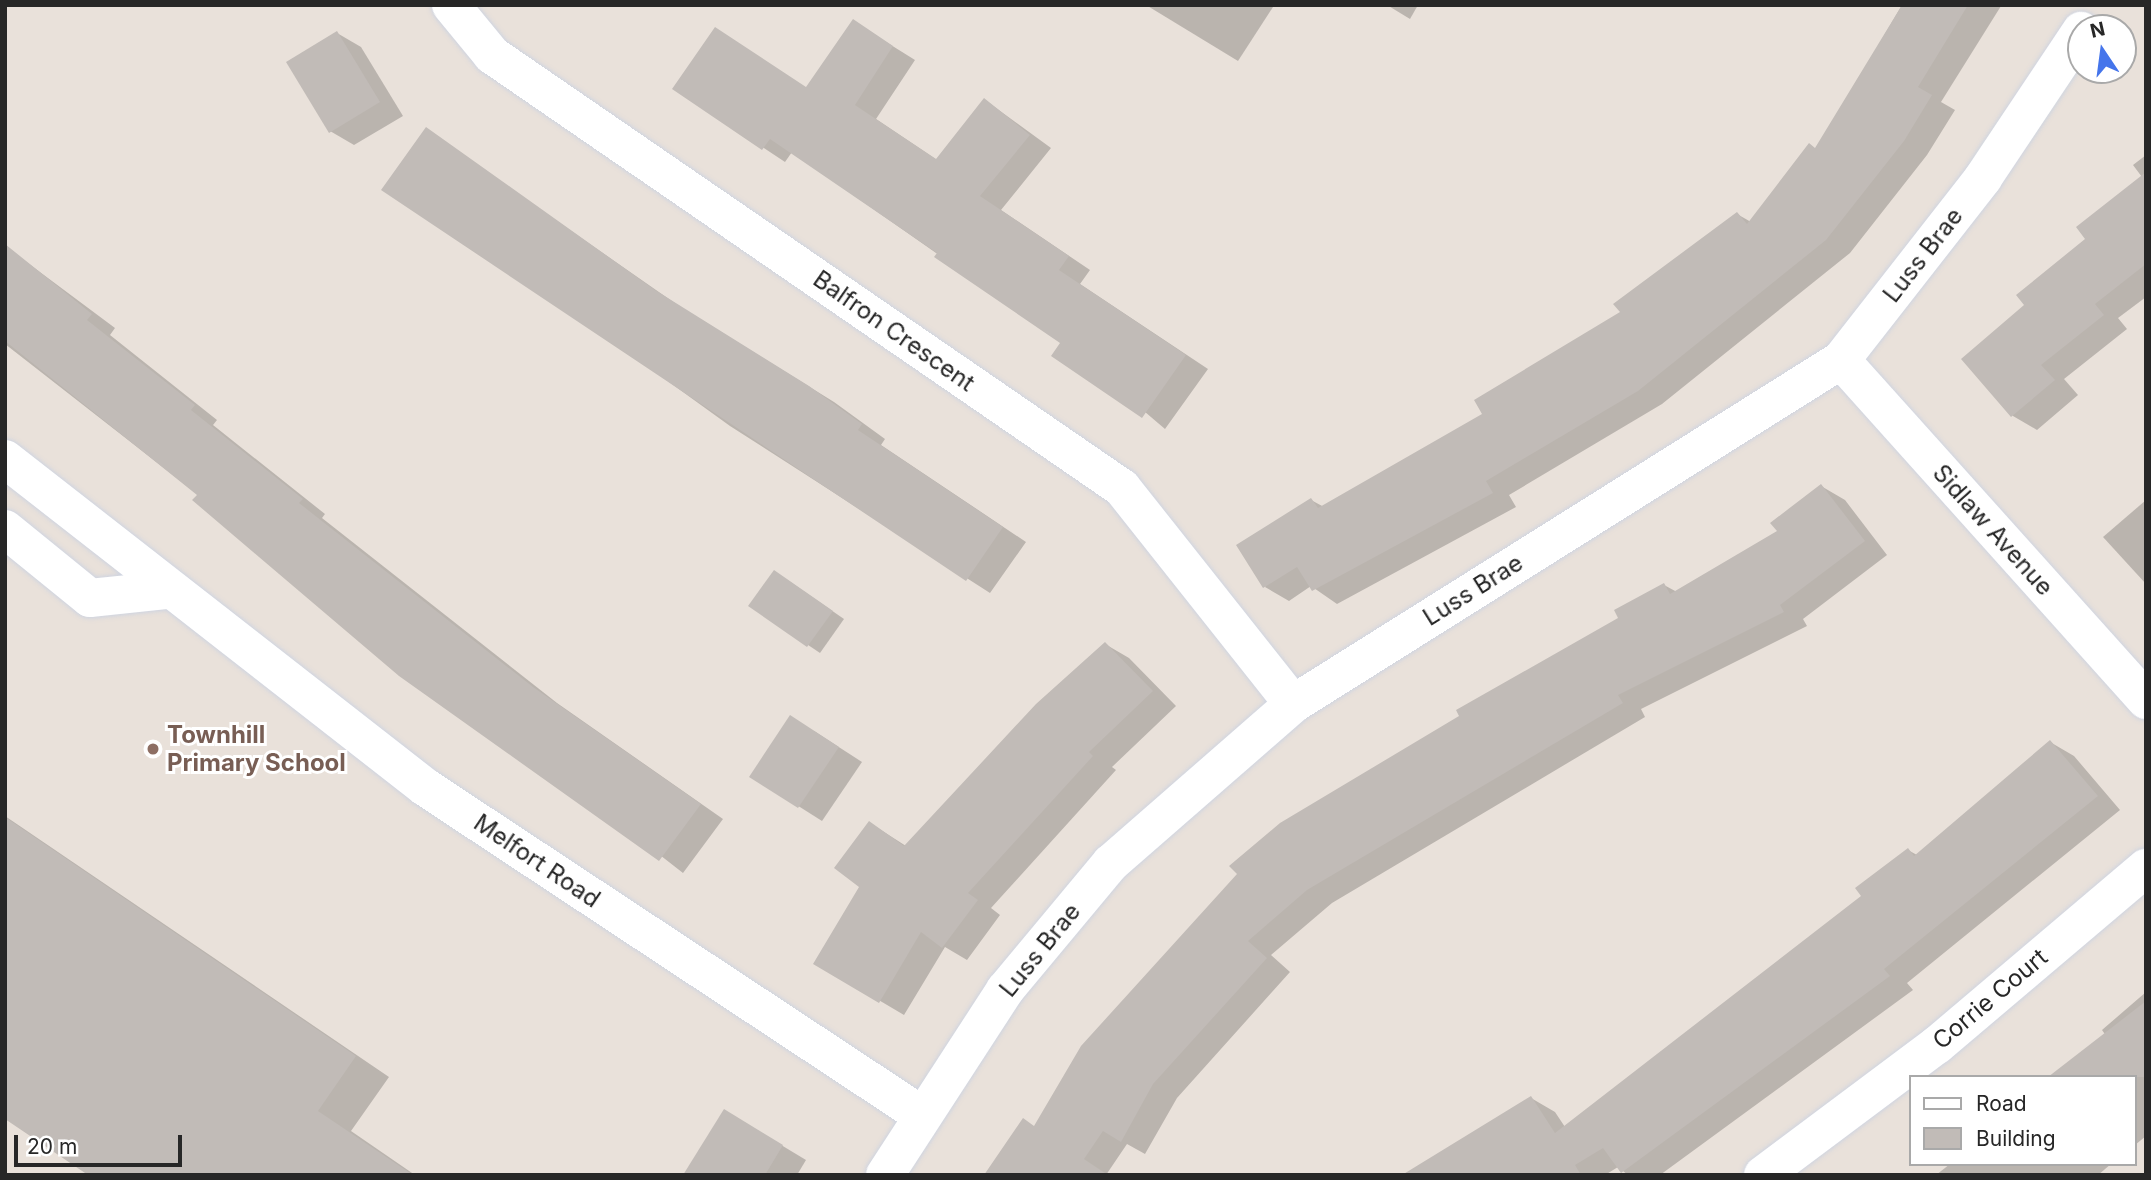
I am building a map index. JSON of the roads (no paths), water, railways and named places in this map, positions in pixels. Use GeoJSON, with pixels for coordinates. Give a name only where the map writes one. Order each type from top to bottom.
{"type":"FeatureCollection","features":[{"type":"Feature","properties":{"kind":"street","name":"Balfron Crescent"},"geometry":{"type":"LineString","coordinates":[[451,5],[492,55],[1122,488],[1293,704]]}},
{"type":"Feature","properties":{"kind":"street","name":"Luss Brae"},"geometry":{"type":"LineString","coordinates":[[885,1175],[920,1115],[1006,990],[1111,863],[1293,704],[1841,360],[1983,178],[2067,52]]}},
{"type":"Feature","properties":{"kind":"street","name":"Sidlaw Avenue"},"geometry":{"type":"LineString","coordinates":[[1841,360],[2146,700]]}},
{"type":"Feature","properties":{"kind":"street","name":"Melfort Road"},"geometry":{"type":"LineString","coordinates":[[5,459],[166,590],[425,787],[920,1115]]}},
{"type":"Feature","properties":{"kind":"street"},"geometry":{"type":"LineString","coordinates":[[5,529],[90,598],[166,590]]}},
{"type":"Feature","properties":{"kind":"street","name":"Corrie Court"},"geometry":{"type":"LineString","coordinates":[[1763,1175],[1937,1045],[2146,868]]}},
{"type":"Feature","properties":{"kind":"place","name":"Townhill Primary School"},"geometry":{"type":"Point","coordinates":[153,749]}}]}
